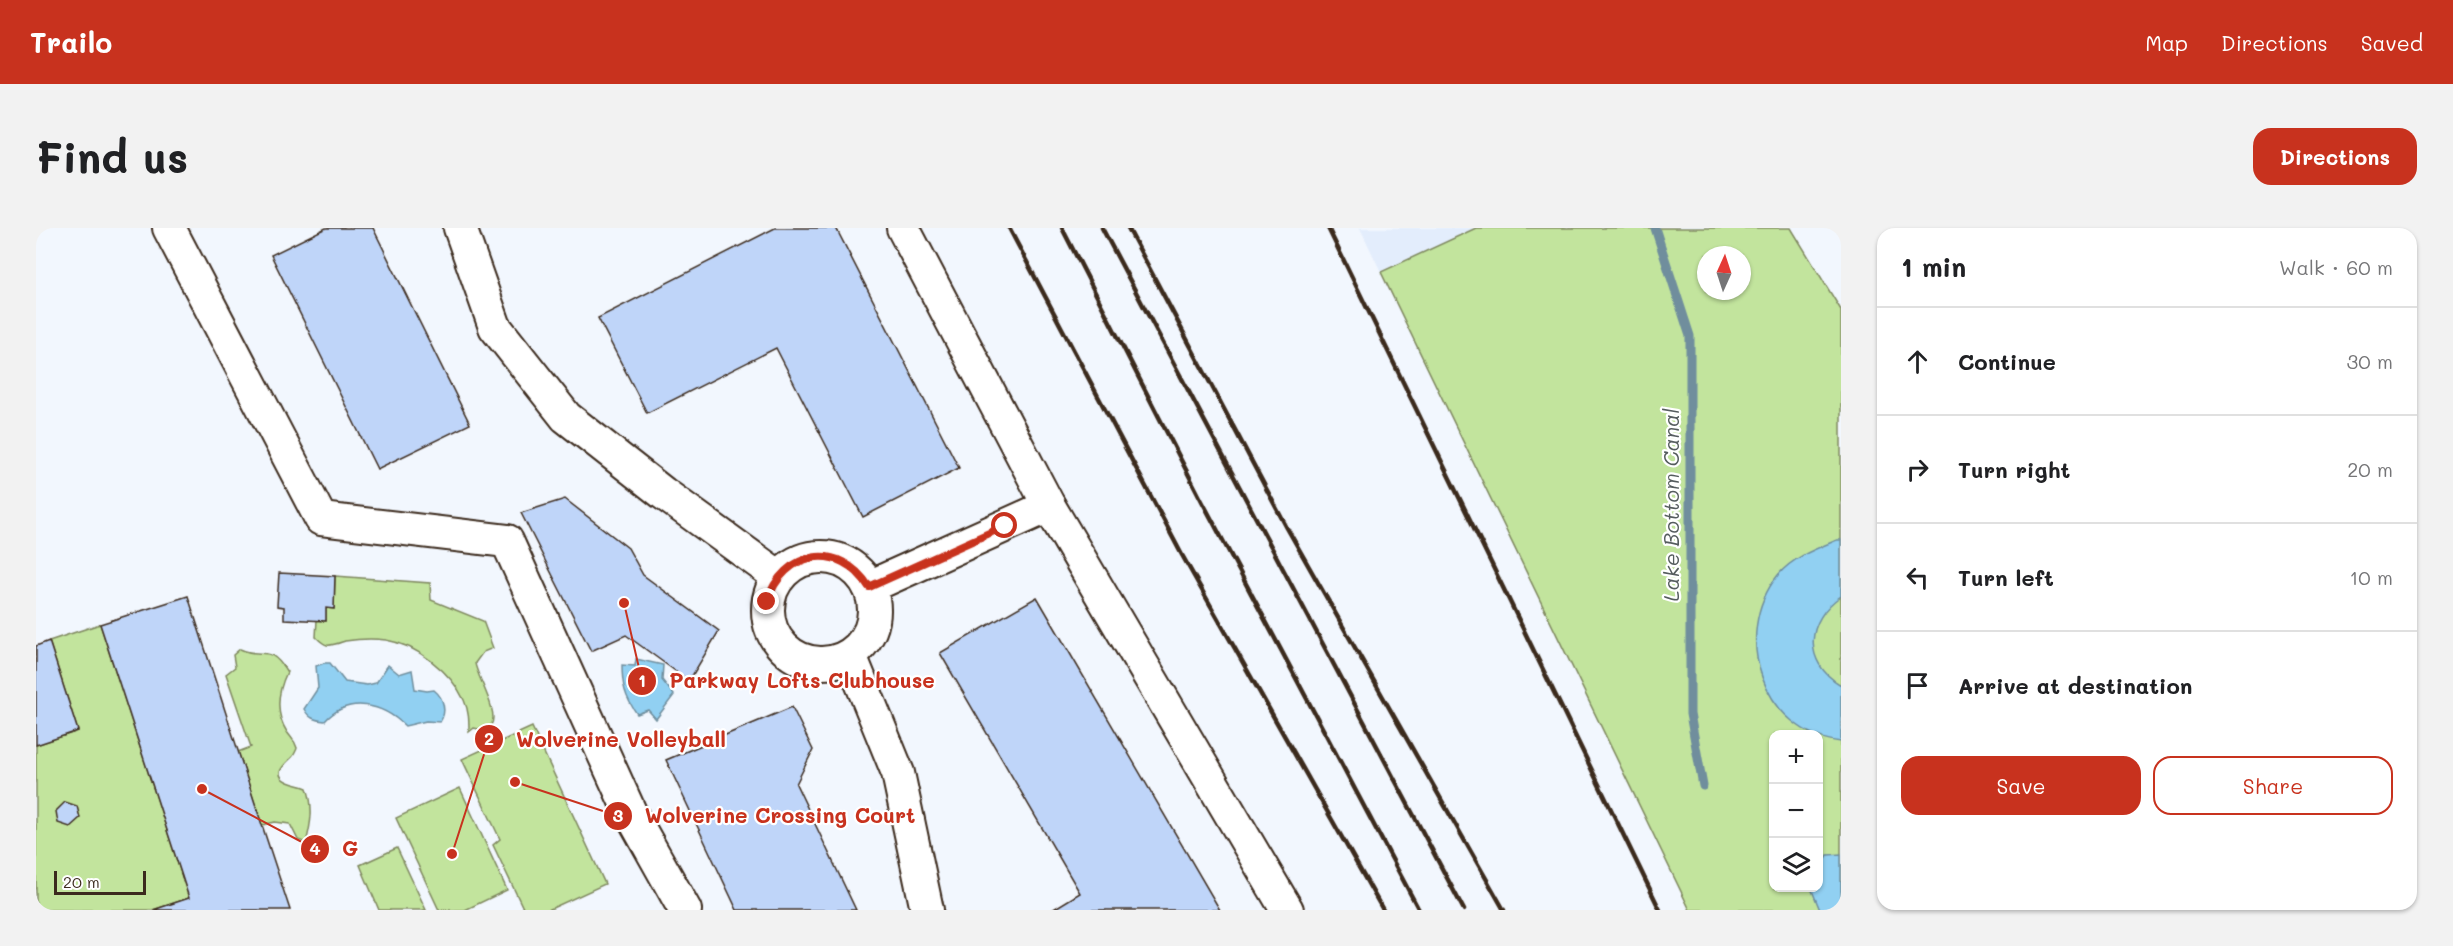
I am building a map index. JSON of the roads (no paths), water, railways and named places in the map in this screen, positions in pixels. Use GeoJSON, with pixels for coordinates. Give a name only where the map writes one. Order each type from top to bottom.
{"type":"FeatureCollection","features":[{"type":"Feature","properties":{"kind":"street"},"geometry":{"type":"LineString","coordinates":[[169,228],[321,519],[507,541],[630,812],[685,910]]}},
{"type":"Feature","properties":{"kind":"street"},"geometry":{"type":"LineString","coordinates":[[460,228],[495,327],[566,417],[663,493],[778,577]]}},
{"type":"Feature","properties":{"kind":"street"},"geometry":{"type":"LineString","coordinates":[[903,228],[1048,506],[1287,910]]}},
{"type":"Feature","properties":{"kind":"street"},"geometry":{"type":"LineString","coordinates":[[869,587],[1048,506]]}},
{"type":"Feature","properties":{"kind":"street"},"geometry":{"type":"LineString","coordinates":[[821,557],[845,562],[859,573],[869,587],[874,609],[873,619],[866,639],[850,655],[825,664],[798,659],[786,651],[770,629],[767,602],[771,589],[778,577],[798,562],[821,557]]}},
{"type":"Feature","properties":{"kind":"street"},"geometry":{"type":"LineString","coordinates":[[850,655],[898,773],[927,910]]}},
{"type":"Feature","properties":{"kind":"water"},"geometry":{"type":"Polygon","coordinates":[[[1841,540],[1841,596],[1821,617],[1815,629],[1813,641],[1820,665],[1828,676],[1841,685],[1841,742],[1823,737],[1823,730],[1806,730],[1792,721],[1774,701],[1762,678],[1756,652],[1757,625],[1764,599],[1784,569],[1797,558],[1841,540]]]}},
{"type":"Feature","properties":{"kind":"water"},"geometry":{"type":"Polygon","coordinates":[[[636,659],[663,665],[662,680],[674,695],[656,719],[648,710],[637,714],[625,691],[622,665],[635,666],[636,659]]]}},
{"type":"Feature","properties":{"kind":"water"},"geometry":{"type":"Polygon","coordinates":[[[330,663],[345,682],[367,685],[376,683],[388,665],[399,674],[412,670],[415,689],[434,690],[440,697],[444,710],[442,718],[440,722],[426,721],[405,726],[387,712],[355,705],[334,713],[325,721],[312,718],[304,709],[318,688],[316,666],[330,663]]]}},
{"type":"Feature","properties":{"kind":"water"},"geometry":{"type":"Polygon","coordinates":[[[1841,854],[1841,910],[1820,910],[1813,892],[1823,892],[1823,864],[1828,855],[1841,854]]]}},
{"type":"Feature","properties":{"kind":"waterway","name":"Lake Bottom Canal"},"geometry":{"type":"LineString","coordinates":[[1655,228],[1690,336],[1690,714],[1703,786]]}},
{"type":"Feature","properties":{"kind":"railway"},"geometry":{"type":"LineString","coordinates":[[1009,228],[1182,555],[1383,910]]}},
{"type":"Feature","properties":{"kind":"railway"},"geometry":{"type":"LineString","coordinates":[[1062,228],[1202,501],[1419,910]]}},
{"type":"Feature","properties":{"kind":"railway"},"geometry":{"type":"LineString","coordinates":[[1102,228],[1464,910]]}},
{"type":"Feature","properties":{"kind":"railway"},"geometry":{"type":"LineString","coordinates":[[1128,228],[1287,528],[1504,910]]}},
{"type":"Feature","properties":{"kind":"railway"},"geometry":{"type":"LineString","coordinates":[[1328,228],[1660,910]]}},
{"type":"Feature","properties":{"kind":"place","name":"Parkway Lofts Clubhouse"},"geometry":{"type":"Point","coordinates":[624,603]}},
{"type":"Feature","properties":{"kind":"place","name":"Wolverine Crossing Court"},"geometry":{"type":"Point","coordinates":[515,782]}},
{"type":"Feature","properties":{"kind":"place","name":"G"},"geometry":{"type":"Point","coordinates":[202,789]}},
{"type":"Feature","properties":{"kind":"place","name":"Wolverine Volleyball"},"geometry":{"type":"Point","coordinates":[452,854]}}]}
